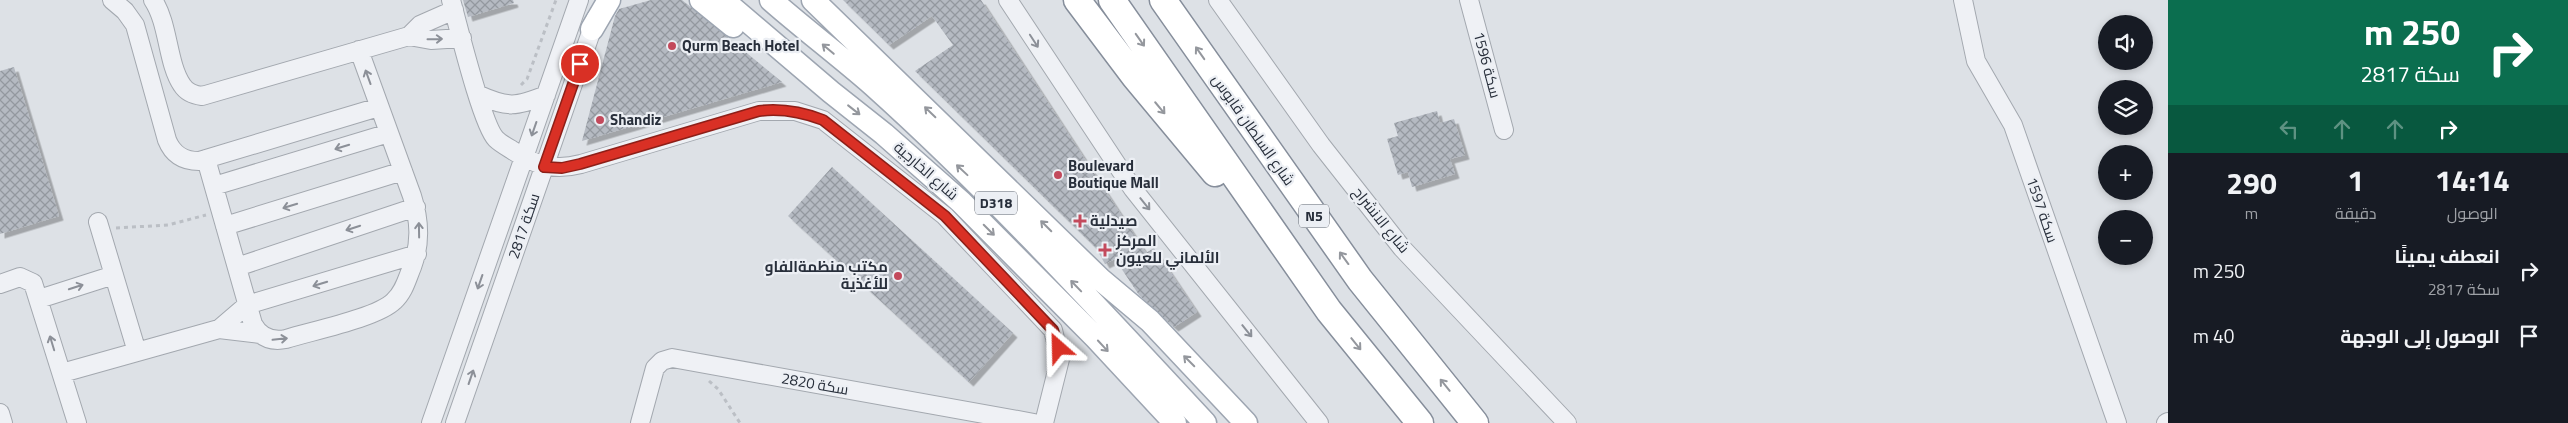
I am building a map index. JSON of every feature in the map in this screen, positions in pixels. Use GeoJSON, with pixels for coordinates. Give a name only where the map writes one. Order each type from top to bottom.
{"type":"FeatureCollection","features":[{"type":"Feature","properties":{"kind":"highway"},"geometry":{"type":"LineString","coordinates":[[1076,0],[1135,78],[1420,423]]}},
{"type":"Feature","properties":{"kind":"highway"},"geometry":{"type":"LineString","coordinates":[[1112,0],[1329,311]]}},
{"type":"Feature","properties":{"kind":"highway","name":"شارع السلطان قابوس"},"geometry":{"type":"LineString","coordinates":[[1163,0],[1360,280],[1475,423]]}},
{"type":"Feature","properties":{"kind":"main road"},"geometry":{"type":"LineString","coordinates":[[592,29],[609,0]]}},
{"type":"Feature","properties":{"kind":"main road"},"geometry":{"type":"LineString","coordinates":[[701,0],[785,67],[831,92]]}},
{"type":"Feature","properties":{"kind":"main road","name":"شارع الخارجية"},"geometry":{"type":"LineString","coordinates":[[724,0],[831,92],[884,134],[961,202],[1096,338],[1175,423]]}},
{"type":"Feature","properties":{"kind":"main road","name":"شارع الخارجية"},"geometry":{"type":"LineString","coordinates":[[771,0],[872,84],[977,184],[1114,325],[1205,423]]}},
{"type":"Feature","properties":{"kind":"main road"},"geometry":{"type":"LineString","coordinates":[[812,0],[1100,279],[1150,322],[1244,421]]}},
{"type":"Feature","properties":{"kind":"main road"},"geometry":{"type":"LineString","coordinates":[[1114,325],[1136,334],[1196,390],[1244,421]]}},
{"type":"Feature","properties":{"kind":"street"},"geometry":{"type":"LineString","coordinates":[[112,0],[125,11],[134,25],[170,146],[186,160],[206,159],[379,107]]}},
{"type":"Feature","properties":{"kind":"street"},"geometry":{"type":"LineString","coordinates":[[153,0],[160,13],[182,85],[195,95],[210,95],[409,36],[431,40],[462,38]]}},
{"type":"Feature","properties":{"kind":"street","name":"سكة 2817"},"geometry":{"type":"LineString","coordinates":[[432,419],[579,0]]}},
{"type":"Feature","properties":{"kind":"street","name":"سكة 2817"},"geometry":{"type":"LineString","coordinates":[[456,423],[602,0]]}},
{"type":"Feature","properties":{"kind":"street"},"geometry":{"type":"LineString","coordinates":[[1008,0],[1133,189],[1319,423]]}},
{"type":"Feature","properties":{"kind":"street","name":"شارع الانشراح"},"geometry":{"type":"LineString","coordinates":[[1218,0],[1321,146],[1402,248],[1567,423]]}},
{"type":"Feature","properties":{"kind":"street","name":"سكة 1596"},"geometry":{"type":"LineString","coordinates":[[1469,0],[1504,130]]}},
{"type":"Feature","properties":{"kind":"street","name":"سكة 1597"},"geometry":{"type":"LineString","coordinates":[[1964,0],[1976,61],[2013,125],[2117,423]]}},
{"type":"Feature","properties":{"kind":"street"},"geometry":{"type":"LineString","coordinates":[[409,36],[420,25],[452,5],[485,118],[495,139],[524,158],[544,167],[562,168],[580,164],[759,111],[795,111],[823,120],[945,216],[1053,330],[1060,359],[1044,423]]}},
{"type":"Feature","properties":{"kind":"street"},"geometry":{"type":"LineString","coordinates":[[206,159],[253,324],[260,334],[266,338],[279,341],[385,308],[401,293],[417,254],[419,231],[416,207],[359,50]]}},
{"type":"Feature","properties":{"kind":"street"},"geometry":{"type":"LineString","coordinates":[[479,96],[496,104],[512,105],[525,103],[546,95]]}},
{"type":"Feature","properties":{"kind":"street"},"geometry":{"type":"LineString","coordinates":[[214,186],[389,133]]}},
{"type":"Feature","properties":{"kind":"street"},"geometry":{"type":"LineString","coordinates":[[223,218],[403,171]]}},
{"type":"Feature","properties":{"kind":"street"},"geometry":{"type":"LineString","coordinates":[[236,267],[416,207]]}},
{"type":"Feature","properties":{"kind":"street"},"geometry":{"type":"LineString","coordinates":[[100,227],[137,352]]}},
{"type":"Feature","properties":{"kind":"street"},"geometry":{"type":"LineString","coordinates":[[219,329],[248,305],[417,254]]}},
{"type":"Feature","properties":{"kind":"street"},"geometry":{"type":"LineString","coordinates":[[39,299],[114,275]]}},
{"type":"Feature","properties":{"kind":"street"},"geometry":{"type":"LineString","coordinates":[[0,284],[25,278],[33,283],[77,423]]}},
{"type":"Feature","properties":{"kind":"street"},"geometry":{"type":"LineString","coordinates":[[62,373],[219,329],[260,334]]}},
{"type":"Feature","properties":{"kind":"street","name":"سكة 2820"},"geometry":{"type":"LineString","coordinates":[[640,423],[655,368],[662,361],[672,358],[1034,423]]}},
{"type":"Feature","properties":{"kind":"street"},"geometry":{"type":"LineString","coordinates":[[0,413],[3,423]]}},
{"type":"Feature","properties":{"kind":"street"},"geometry":{"type":"LineString","coordinates":[[432,419],[456,423]]}},
{"type":"Feature","properties":{"kind":"path"},"geometry":{"type":"LineString","coordinates":[[512,105],[515,90],[527,80],[556,0]]}},
{"type":"Feature","properties":{"kind":"path"},"geometry":{"type":"LineString","coordinates":[[100,227],[168,225],[223,218]]}},
{"type":"Feature","properties":{"kind":"path"},"geometry":{"type":"LineString","coordinates":[[688,361],[718,389],[740,423]]}},
{"type":"Feature","properties":{"kind":"building"},"geometry":{"type":"Polygon","coordinates":[[[463,0],[513,0],[514,3],[468,17],[463,0]]]}},
{"type":"Feature","properties":{"kind":"building","name":"Qurm Beach Hotel"},"geometry":{"type":"Polygon","coordinates":[[[651,0],[682,0],[782,82],[582,141],[615,16],[619,9],[651,0]]]}},
{"type":"Feature","properties":{"kind":"building","name":"Boulevard Boutique Mall"},"geometry":{"type":"Polygon","coordinates":[[[843,0],[981,0],[1146,253],[1154,248],[1197,312],[1174,327],[1139,295],[1115,259],[1105,264],[1096,248],[915,71],[953,45],[932,16],[889,45],[843,0]]]}},
{"type":"Feature","properties":{"kind":"building"},"geometry":{"type":"Polygon","coordinates":[[[14,67],[59,216],[0,234],[0,71],[14,67]]]}},
{"type":"Feature","properties":{"kind":"building"},"geometry":{"type":"Polygon","coordinates":[[[1437,111],[1440,123],[1454,119],[1465,155],[1450,159],[1455,174],[1412,187],[1408,172],[1398,175],[1387,139],[1398,136],[1394,123],[1437,111]]]}},
{"type":"Feature","properties":{"kind":"building"},"geometry":{"type":"Polygon","coordinates":[[[832,167],[1013,333],[969,382],[788,216],[832,167]]]}},
{"type":"Feature","properties":{"kind":"place","name":"Qurm Beach Hotel"},"geometry":{"type":"Point","coordinates":[672,46]}},
{"type":"Feature","properties":{"kind":"place","name":"Shandiz"},"geometry":{"type":"Point","coordinates":[600,120]}},
{"type":"Feature","properties":{"kind":"place","name":"Boulevard Boutique Mall"},"geometry":{"type":"Point","coordinates":[1058,175]}},
{"type":"Feature","properties":{"kind":"place","name":"صيدلية"},"geometry":{"type":"Point","coordinates":[1080,221]}},
{"type":"Feature","properties":{"kind":"place","name":"المركز الألماني للعيون"},"geometry":{"type":"Point","coordinates":[1105,250]}},
{"type":"Feature","properties":{"kind":"place","name":"مكتب منظمةالفاو للأغذية"},"geometry":{"type":"Point","coordinates":[898,276]}},
{"type":"Feature","properties":{"kind":"route"},"geometry":{"type":"LineString","coordinates":[[580,64],[544,167],[571,167],[759,111],[782,110],[808,114],[823,120],[945,216],[1053,330],[1059,348]]}}]}
